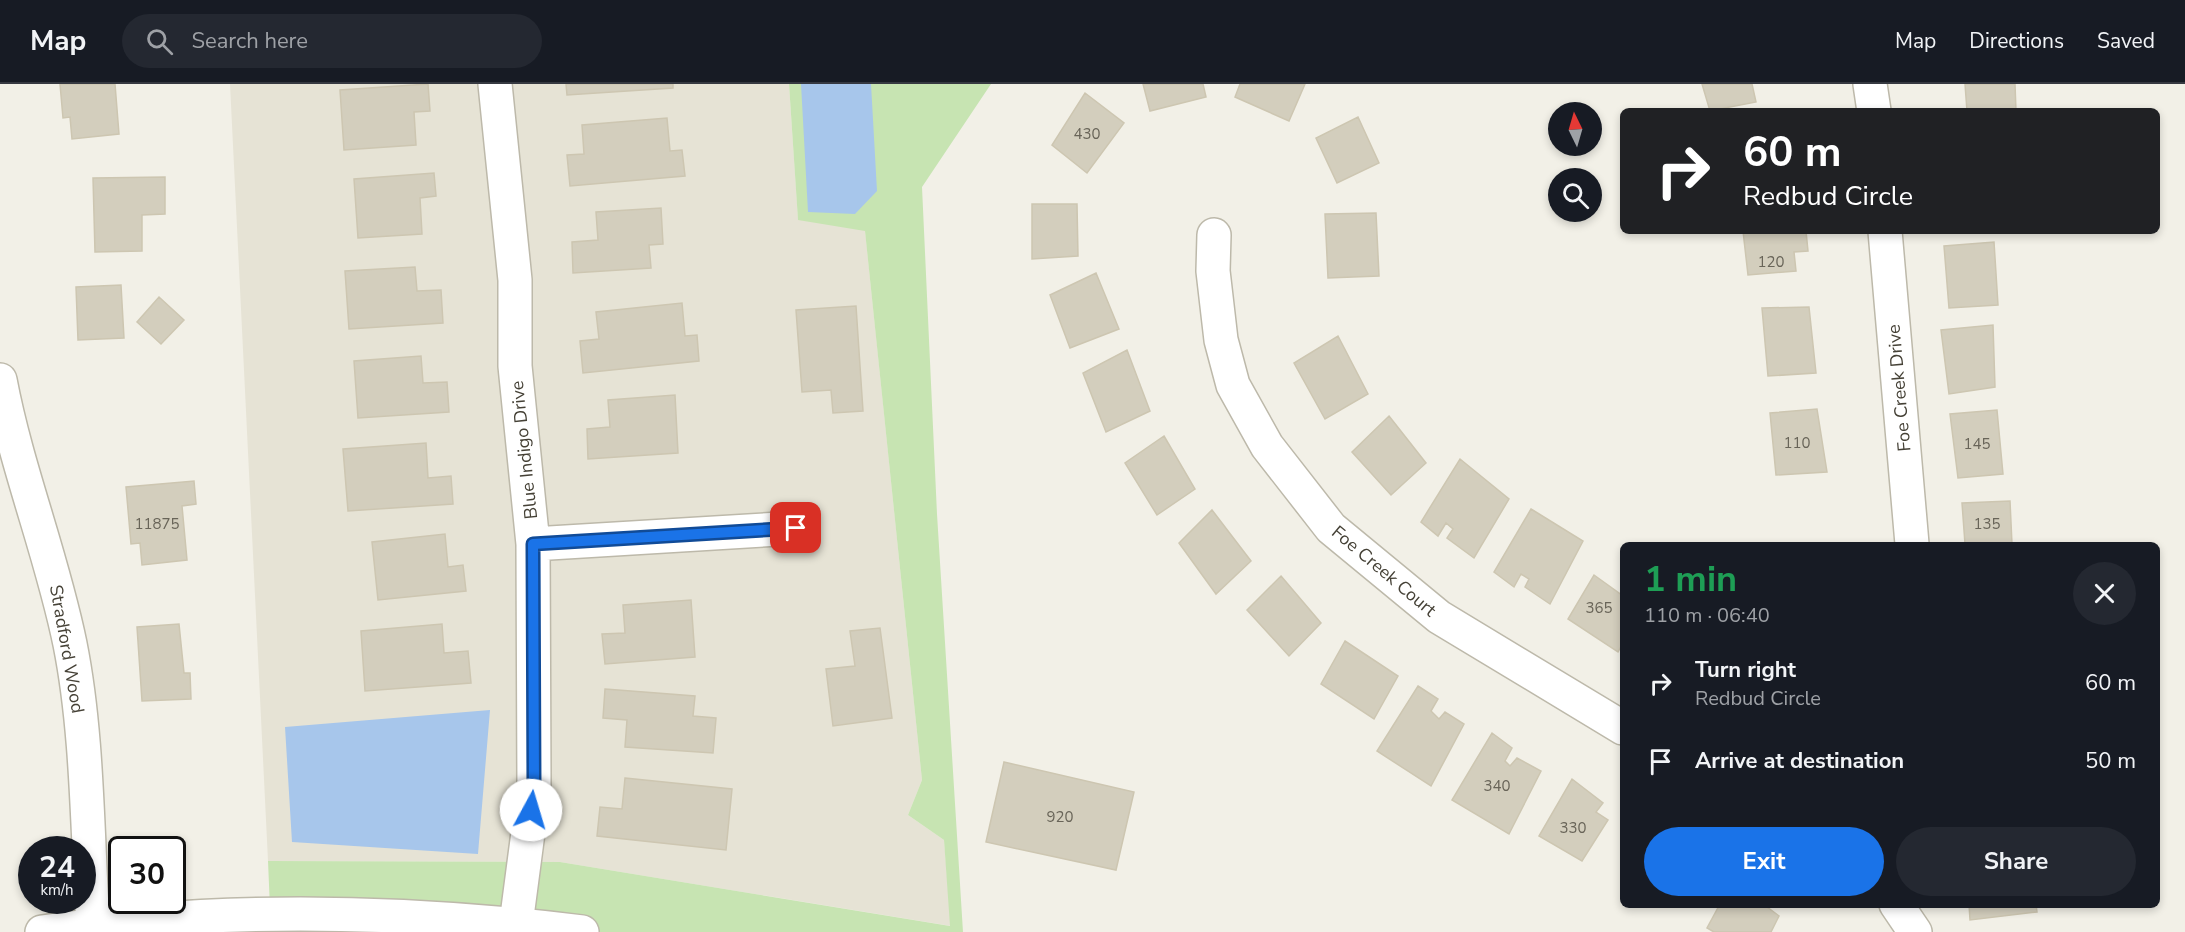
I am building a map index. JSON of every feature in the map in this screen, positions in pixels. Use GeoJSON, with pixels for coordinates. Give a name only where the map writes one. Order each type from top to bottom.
{"type":"FeatureCollection","features":[{"type":"Feature","properties":{"kind":"street","name":"Blue Indigo Drive"},"geometry":{"type":"LineString","coordinates":[[495,84],[515,280],[515,366],[533,544],[534,787],[516,924]]}},
{"type":"Feature","properties":{"kind":"street"},"geometry":{"type":"LineString","coordinates":[[1870,84],[1874,108]]}},
{"type":"Feature","properties":{"kind":"street","name":"Foe Creek Drive"},"geometry":{"type":"LineString","coordinates":[[1886,234],[1912,542]]}},
{"type":"Feature","properties":{"kind":"street","name":"Foe Creek Court"},"geometry":{"type":"LineString","coordinates":[[1214,235],[1213,271],[1221,340],[1233,386],[1267,446],[1331,528],[1439,617],[1620,726]]}},
{"type":"Feature","properties":{"kind":"street","name":"Stradford Wood"},"geometry":{"type":"LineString","coordinates":[[0,380],[7,417],[53,571],[70,646],[79,714],[93,925]]}},
{"type":"Feature","properties":{"kind":"street"},"geometry":{"type":"LineString","coordinates":[[533,544],[796,528]]}},
{"type":"Feature","properties":{"kind":"street"},"geometry":{"type":"LineString","coordinates":[[1899,908],[1916,932]]}},
{"type":"Feature","properties":{"kind":"street"},"geometry":{"type":"LineString","coordinates":[[42,932],[93,925],[237,915],[374,915],[516,924],[582,932]]}},
{"type":"Feature","properties":{"kind":"shaded area"},"geometry":{"type":"Polygon","coordinates":[[[230,84],[789,84],[798,219],[865,230],[922,780],[908,815],[944,840],[951,926],[560,862],[268,861],[230,84]]]}},
{"type":"Feature","properties":{"kind":"green space"},"geometry":{"type":"Polygon","coordinates":[[[789,84],[991,84],[922,187],[937,514],[963,932],[271,932],[268,861],[560,862],[950,926],[944,840],[908,815],[922,780],[865,231],[798,220],[789,84]]]}},
{"type":"Feature","properties":{"kind":"water"},"geometry":{"type":"Polygon","coordinates":[[[801,84],[871,84],[877,191],[855,214],[808,212],[801,84]]]}},
{"type":"Feature","properties":{"kind":"water"},"geometry":{"type":"Polygon","coordinates":[[[490,710],[478,854],[292,842],[285,727],[490,710]]]}},
{"type":"Feature","properties":{"kind":"building"},"geometry":{"type":"Polygon","coordinates":[[[60,84],[115,84],[119,134],[72,139],[70,117],[63,118],[60,84]]]}},
{"type":"Feature","properties":{"kind":"building"},"geometry":{"type":"Polygon","coordinates":[[[428,84],[430,111],[414,112],[416,145],[344,150],[340,90],[428,84]]]}},
{"type":"Feature","properties":{"kind":"building"},"geometry":{"type":"Polygon","coordinates":[[[566,84],[673,84],[673,88],[567,95],[566,84]]]}},
{"type":"Feature","properties":{"kind":"building"},"geometry":{"type":"Polygon","coordinates":[[[1143,84],[1203,84],[1206,97],[1150,111],[1143,84]]]}},
{"type":"Feature","properties":{"kind":"building"},"geometry":{"type":"Polygon","coordinates":[[[1240,84],[1305,84],[1289,121],[1235,97],[1240,84]]]}},
{"type":"Feature","properties":{"kind":"building"},"geometry":{"type":"Polygon","coordinates":[[[1702,84],[1752,84],[1756,102],[1725,108],[1709,108],[1702,84]]]}},
{"type":"Feature","properties":{"kind":"building"},"geometry":{"type":"Polygon","coordinates":[[[1965,84],[2015,84],[2016,108],[1967,108],[1965,84]]]}},
{"type":"Feature","properties":{"kind":"building"},"geometry":{"type":"Polygon","coordinates":[[[1085,93],[1124,123],[1087,173],[1052,145],[1085,93]]]}},
{"type":"Feature","properties":{"kind":"building"},"geometry":{"type":"Polygon","coordinates":[[[1358,117],[1379,163],[1337,183],[1316,138],[1358,117]]]}},
{"type":"Feature","properties":{"kind":"building"},"geometry":{"type":"Polygon","coordinates":[[[667,118],[670,151],[682,150],[685,176],[570,186],[567,155],[584,154],[582,125],[667,118]]]}},
{"type":"Feature","properties":{"kind":"building"},"geometry":{"type":"Polygon","coordinates":[[[434,173],[436,196],[420,198],[422,234],[358,238],[354,179],[434,173]]]}},
{"type":"Feature","properties":{"kind":"building"},"geometry":{"type":"Polygon","coordinates":[[[165,177],[165,214],[142,215],[142,251],[95,252],[93,178],[165,177]]]}},
{"type":"Feature","properties":{"kind":"building"},"geometry":{"type":"Polygon","coordinates":[[[1032,204],[1077,204],[1078,256],[1032,259],[1032,204]]]}},
{"type":"Feature","properties":{"kind":"building"},"geometry":{"type":"Polygon","coordinates":[[[661,208],[663,244],[649,245],[651,268],[573,273],[572,242],[598,240],[596,212],[661,208]]]}},
{"type":"Feature","properties":{"kind":"building"},"geometry":{"type":"Polygon","coordinates":[[[1376,213],[1379,276],[1328,278],[1325,214],[1376,213]]]}},
{"type":"Feature","properties":{"kind":"building"},"geometry":{"type":"Polygon","coordinates":[[[1743,234],[1806,234],[1808,251],[1794,252],[1796,271],[1748,275],[1743,234]]]}},
{"type":"Feature","properties":{"kind":"building"},"geometry":{"type":"Polygon","coordinates":[[[1994,242],[1998,305],[1949,308],[1944,246],[1994,242]]]}},
{"type":"Feature","properties":{"kind":"building"},"geometry":{"type":"Polygon","coordinates":[[[415,267],[417,291],[441,290],[443,323],[349,329],[345,271],[415,267]]]}},
{"type":"Feature","properties":{"kind":"building"},"geometry":{"type":"Polygon","coordinates":[[[1096,273],[1119,329],[1070,348],[1050,295],[1096,273]]]}},
{"type":"Feature","properties":{"kind":"building"},"geometry":{"type":"Polygon","coordinates":[[[121,285],[124,338],[78,340],[76,287],[121,285]]]}},
{"type":"Feature","properties":{"kind":"building"},"geometry":{"type":"Polygon","coordinates":[[[159,297],[184,320],[161,344],[137,322],[159,297]]]}},
{"type":"Feature","properties":{"kind":"building"},"geometry":{"type":"Polygon","coordinates":[[[682,303],[685,336],[697,335],[699,361],[583,373],[580,341],[599,339],[596,312],[682,303]]]}},
{"type":"Feature","properties":{"kind":"building"},"geometry":{"type":"Polygon","coordinates":[[[856,306],[863,411],[833,413],[831,390],[802,392],[796,310],[856,306]]]}},
{"type":"Feature","properties":{"kind":"building"},"geometry":{"type":"Polygon","coordinates":[[[1809,307],[1816,373],[1768,376],[1762,308],[1809,307]]]}},
{"type":"Feature","properties":{"kind":"building"},"geometry":{"type":"Polygon","coordinates":[[[1993,325],[1995,387],[1949,394],[1941,330],[1993,325]]]}},
{"type":"Feature","properties":{"kind":"building"},"geometry":{"type":"Polygon","coordinates":[[[1338,336],[1368,394],[1325,419],[1294,363],[1338,336]]]}},
{"type":"Feature","properties":{"kind":"building"},"geometry":{"type":"Polygon","coordinates":[[[1127,350],[1150,411],[1106,432],[1083,373],[1127,350]]]}},
{"type":"Feature","properties":{"kind":"building"},"geometry":{"type":"Polygon","coordinates":[[[421,356],[423,383],[447,382],[449,412],[358,418],[354,361],[421,356]]]}},
{"type":"Feature","properties":{"kind":"building"},"geometry":{"type":"Polygon","coordinates":[[[675,395],[678,453],[588,459],[587,429],[610,427],[608,400],[675,395]]]}},
{"type":"Feature","properties":{"kind":"building"},"geometry":{"type":"Polygon","coordinates":[[[1817,409],[1827,472],[1776,475],[1770,413],[1817,409]]]}},
{"type":"Feature","properties":{"kind":"building"},"geometry":{"type":"Polygon","coordinates":[[[1997,410],[2003,474],[1958,478],[1950,414],[1997,410]]]}},
{"type":"Feature","properties":{"kind":"building"},"geometry":{"type":"Polygon","coordinates":[[[1389,416],[1426,463],[1391,495],[1352,452],[1389,416]]]}},
{"type":"Feature","properties":{"kind":"building"},"geometry":{"type":"Polygon","coordinates":[[[1164,436],[1195,489],[1157,515],[1125,463],[1164,436]]]}},
{"type":"Feature","properties":{"kind":"building"},"geometry":{"type":"Polygon","coordinates":[[[426,443],[428,478],[451,476],[453,504],[348,511],[343,449],[426,443]]]}},
{"type":"Feature","properties":{"kind":"building"},"geometry":{"type":"Polygon","coordinates":[[[1460,459],[1509,499],[1474,558],[1447,538],[1453,529],[1446,523],[1438,536],[1421,522],[1460,459]]]}},
{"type":"Feature","properties":{"kind":"building"},"geometry":{"type":"Polygon","coordinates":[[[194,481],[196,504],[182,506],[187,560],[142,565],[140,543],[131,544],[126,487],[194,481]]]}},
{"type":"Feature","properties":{"kind":"building"},"geometry":{"type":"Polygon","coordinates":[[[2010,501],[2012,542],[1965,542],[1962,503],[2010,501]]]}},
{"type":"Feature","properties":{"kind":"building"},"geometry":{"type":"Polygon","coordinates":[[[1531,509],[1583,541],[1550,604],[1525,587],[1529,579],[1521,574],[1514,587],[1494,572],[1531,509]]]}},
{"type":"Feature","properties":{"kind":"building"},"geometry":{"type":"Polygon","coordinates":[[[1212,510],[1251,561],[1216,594],[1179,543],[1212,510]]]}},
{"type":"Feature","properties":{"kind":"building"},"geometry":{"type":"Polygon","coordinates":[[[445,534],[448,567],[463,565],[466,591],[378,600],[372,542],[445,534]]]}},
{"type":"Feature","properties":{"kind":"building"},"geometry":{"type":"Polygon","coordinates":[[[1594,575],[1620,594],[1620,648],[1618,652],[1568,619],[1594,575]]]}},
{"type":"Feature","properties":{"kind":"building"},"geometry":{"type":"Polygon","coordinates":[[[1281,576],[1321,623],[1289,656],[1247,610],[1281,576]]]}},
{"type":"Feature","properties":{"kind":"building"},"geometry":{"type":"Polygon","coordinates":[[[691,600],[695,657],[605,664],[602,634],[625,633],[623,605],[691,600]]]}},
{"type":"Feature","properties":{"kind":"building"},"geometry":{"type":"Polygon","coordinates":[[[179,624],[184,673],[190,673],[191,699],[142,701],[137,627],[179,624]]]}},
{"type":"Feature","properties":{"kind":"building"},"geometry":{"type":"Polygon","coordinates":[[[442,624],[444,653],[468,651],[471,683],[365,691],[361,631],[442,624]]]}},
{"type":"Feature","properties":{"kind":"building"},"geometry":{"type":"Polygon","coordinates":[[[880,628],[892,718],[833,726],[826,669],[855,666],[850,631],[880,628]]]}},
{"type":"Feature","properties":{"kind":"building"},"geometry":{"type":"Polygon","coordinates":[[[1345,641],[1398,676],[1374,719],[1321,684],[1345,641]]]}},
{"type":"Feature","properties":{"kind":"building"},"geometry":{"type":"Polygon","coordinates":[[[1418,686],[1438,699],[1431,711],[1439,719],[1445,712],[1464,724],[1431,786],[1377,751],[1418,686]]]}},
{"type":"Feature","properties":{"kind":"building"},"geometry":{"type":"Polygon","coordinates":[[[605,689],[695,696],[693,716],[716,718],[713,753],[625,747],[627,720],[603,718],[605,689]]]}},
{"type":"Feature","properties":{"kind":"building"},"geometry":{"type":"Polygon","coordinates":[[[1492,733],[1512,748],[1505,761],[1510,766],[1517,758],[1541,771],[1509,834],[1452,800],[1492,733]]]}},
{"type":"Feature","properties":{"kind":"building"},"geometry":{"type":"Polygon","coordinates":[[[1004,762],[1134,792],[1116,870],[986,842],[1004,762]]]}},
{"type":"Feature","properties":{"kind":"building"},"geometry":{"type":"Polygon","coordinates":[[[625,778],[732,789],[726,850],[597,836],[600,807],[622,809],[625,778]]]}},
{"type":"Feature","properties":{"kind":"building"},"geometry":{"type":"Polygon","coordinates":[[[1572,779],[1603,803],[1596,812],[1608,820],[1582,861],[1539,836],[1572,779]]]}},
{"type":"Feature","properties":{"kind":"building"},"geometry":{"type":"Polygon","coordinates":[[[1718,908],[1768,908],[1779,916],[1771,932],[1714,932],[1707,928],[1718,908]]]}},
{"type":"Feature","properties":{"kind":"building"},"geometry":{"type":"Polygon","coordinates":[[[1969,908],[2036,908],[2037,912],[1970,920],[1969,908]]]}},
{"type":"Feature","properties":{"kind":"route"},"geometry":{"type":"LineString","coordinates":[[531,810],[534,787],[533,544],[796,528]]}}]}
